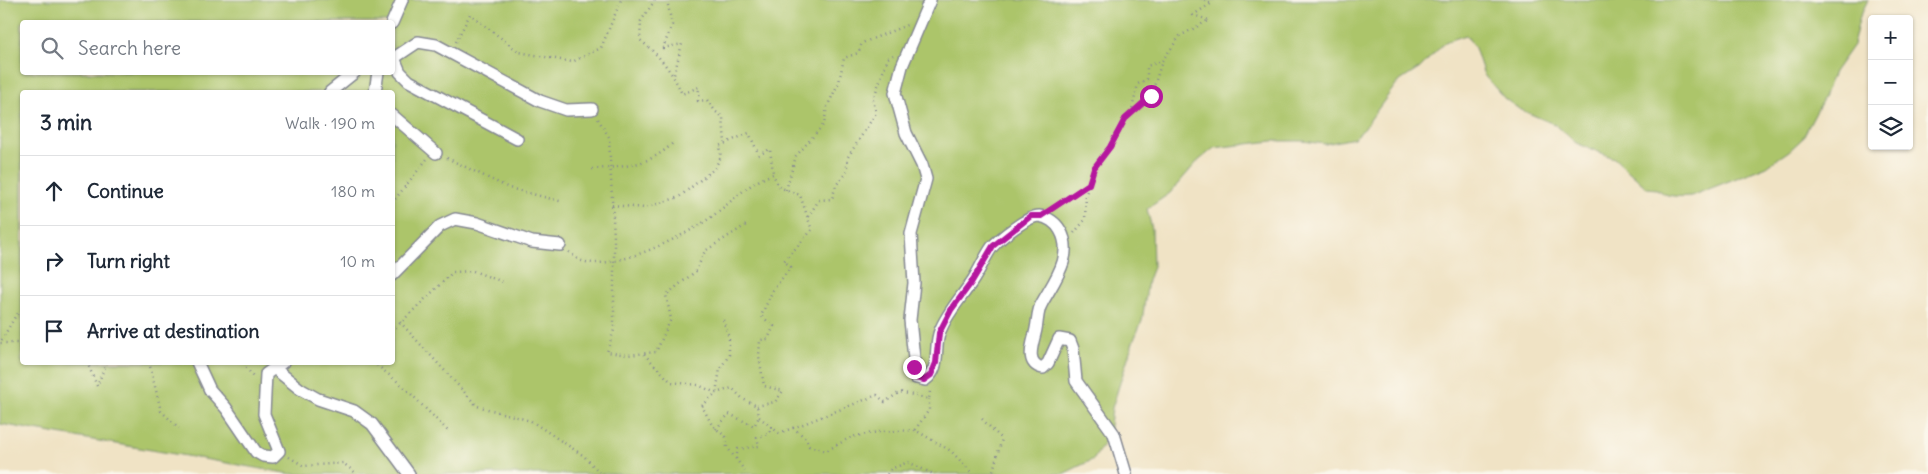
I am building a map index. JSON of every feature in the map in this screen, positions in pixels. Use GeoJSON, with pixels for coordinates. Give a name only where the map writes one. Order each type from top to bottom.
{"type":"FeatureCollection","features":[{"type":"Feature","properties":{"kind":"street"},"geometry":{"type":"LineString","coordinates":[[393,20],[402,0]]}},
{"type":"Feature","properties":{"kind":"street"},"geometry":{"type":"LineString","coordinates":[[930,0],[924,18],[902,66],[895,94],[906,133],[922,165],[926,179],[911,234],[914,283],[910,320],[916,378],[924,380],[931,375],[936,363],[939,333],[951,310],[971,283],[993,246],[1031,216],[1041,216],[1057,225],[1066,244],[1067,251],[1060,271],[1039,308],[1030,352],[1032,360],[1038,367],[1042,368],[1048,363],[1059,339],[1070,342],[1073,349],[1076,381],[1114,434],[1126,474]]}},
{"type":"Feature","properties":{"kind":"street"},"geometry":{"type":"LineString","coordinates":[[395,57],[418,42],[436,45],[540,101],[566,110],[592,109]]}},
{"type":"Feature","properties":{"kind":"street"},"geometry":{"type":"LineString","coordinates":[[395,62],[400,72],[409,81],[517,139]]}},
{"type":"Feature","properties":{"kind":"street"},"geometry":{"type":"LineString","coordinates":[[332,90],[351,75]]}},
{"type":"Feature","properties":{"kind":"street"},"geometry":{"type":"LineString","coordinates":[[376,90],[378,75]]}},
{"type":"Feature","properties":{"kind":"street"},"geometry":{"type":"LineString","coordinates":[[395,118],[436,153]]}},
{"type":"Feature","properties":{"kind":"street"},"geometry":{"type":"LineString","coordinates":[[395,272],[440,226],[455,219],[477,223],[532,242],[560,245]]}},
{"type":"Feature","properties":{"kind":"street"},"geometry":{"type":"LineString","coordinates":[[198,365],[210,390],[226,408],[256,452],[263,456],[273,457],[279,451],[264,414],[266,374],[279,365],[287,381],[309,394],[354,411],[372,424],[409,474]]}},
{"type":"Feature","properties":{"kind":"path"},"geometry":{"type":"LineString","coordinates":[[450,53],[470,14],[519,52],[572,62],[601,48],[621,0]]}},
{"type":"Feature","properties":{"kind":"path"},"geometry":{"type":"LineString","coordinates":[[655,0],[641,21],[640,40],[661,57],[674,75],[682,94],[699,87],[698,101],[708,100],[716,112],[723,117],[726,144]]}},
{"type":"Feature","properties":{"kind":"path"},"geometry":{"type":"LineString","coordinates":[[667,0],[672,25],[663,48],[682,44],[674,75]]}},
{"type":"Feature","properties":{"kind":"path"},"geometry":{"type":"LineString","coordinates":[[1066,244],[1085,220],[1089,184],[1094,168],[1110,147],[1125,119],[1151,96],[1162,61],[1180,36],[1209,20],[1193,15],[1212,3],[1203,0]]}},
{"type":"Feature","properties":{"kind":"path"},"geometry":{"type":"LineString","coordinates":[[786,190],[796,156],[824,124],[827,107],[839,82],[844,58],[858,53],[862,43],[924,18]]}},
{"type":"Feature","properties":{"kind":"path"},"geometry":{"type":"LineString","coordinates":[[808,218],[819,200],[832,199],[836,185],[846,174],[848,157],[876,113],[874,100],[888,58],[895,53]]}},
{"type":"Feature","properties":{"kind":"path"},"geometry":{"type":"LineString","coordinates":[[1130,114],[1138,84],[1147,78],[1148,66],[1162,61]]}},
{"type":"Feature","properties":{"kind":"path"},"geometry":{"type":"LineString","coordinates":[[592,109],[609,138],[614,330],[607,352],[628,355],[656,352],[671,318],[666,294],[696,271],[705,251],[746,225]]}},
{"type":"Feature","properties":{"kind":"path"},"geometry":{"type":"LineString","coordinates":[[612,205],[645,208],[679,197],[714,169],[721,157],[719,146],[749,133],[759,155],[770,149],[773,174],[779,187],[800,195],[812,230],[784,261],[791,267],[773,290],[761,316],[774,326],[768,339],[760,340],[759,356],[764,386],[784,391],[775,402],[757,406],[743,399],[732,388],[716,393],[702,406],[716,428],[726,437],[727,447],[745,471],[744,474]]}},
{"type":"Feature","properties":{"kind":"path"},"geometry":{"type":"LineString","coordinates":[[592,169],[626,167],[661,155],[674,142]]}},
{"type":"Feature","properties":{"kind":"path"},"geometry":{"type":"LineString","coordinates":[[395,199],[428,157],[436,153],[509,188],[563,202]]}},
{"type":"Feature","properties":{"kind":"path"},"geometry":{"type":"LineString","coordinates":[[560,245],[581,261],[603,264],[662,246],[712,216],[755,181],[773,174]]}},
{"type":"Feature","properties":{"kind":"path"},"geometry":{"type":"LineString","coordinates":[[1041,216],[1089,184]]}},
{"type":"Feature","properties":{"kind":"path"},"geometry":{"type":"LineString","coordinates":[[395,328],[453,272],[473,271],[506,284]]}},
{"type":"Feature","properties":{"kind":"path"},"geometry":{"type":"LineString","coordinates":[[20,312],[16,315],[0,343],[20,343]]}},
{"type":"Feature","properties":{"kind":"path"},"geometry":{"type":"LineString","coordinates":[[716,393],[720,369],[729,355],[729,338],[723,320]]}},
{"type":"Feature","properties":{"kind":"path"},"geometry":{"type":"LineString","coordinates":[[400,322],[477,406],[531,421],[584,456],[599,472]]}},
{"type":"Feature","properties":{"kind":"path"},"geometry":{"type":"LineString","coordinates":[[644,354],[671,382],[698,385],[716,393]]}},
{"type":"Feature","properties":{"kind":"path"},"geometry":{"type":"LineString","coordinates":[[88,365],[97,386],[105,365]]}},
{"type":"Feature","properties":{"kind":"path"},"geometry":{"type":"LineString","coordinates":[[150,365],[162,411],[179,428]]}},
{"type":"Feature","properties":{"kind":"path"},"geometry":{"type":"LineString","coordinates":[[377,365],[403,386],[450,432]]}},
{"type":"Feature","properties":{"kind":"path"},"geometry":{"type":"LineString","coordinates":[[915,430],[929,410],[931,375]]}},
{"type":"Feature","properties":{"kind":"path"},"geometry":{"type":"LineString","coordinates":[[759,417],[772,425],[779,433],[877,395],[885,402],[900,392],[929,398]]}},
{"type":"Feature","properties":{"kind":"path"},"geometry":{"type":"LineString","coordinates":[[716,428],[728,414],[754,426],[759,417],[757,406]]}},
{"type":"Feature","properties":{"kind":"path"},"geometry":{"type":"LineString","coordinates":[[982,419],[1002,439],[992,474]]}},
{"type":"Feature","properties":{"kind":"path"},"geometry":{"type":"LineString","coordinates":[[736,459],[738,449],[759,446],[757,437],[769,434],[772,425]]}},
{"type":"Feature","properties":{"kind":"path"},"geometry":{"type":"LineString","coordinates":[[793,428],[806,438],[809,446],[826,451],[851,437],[878,432],[915,430],[951,451],[973,474]]}},
{"type":"Feature","properties":{"kind":"path"},"geometry":{"type":"LineString","coordinates":[[279,451],[304,466],[343,463],[357,474]]}},
{"type":"Feature","properties":{"kind":"path"},"geometry":{"type":"LineString","coordinates":[[887,474],[891,469],[908,462],[933,474]]}},
{"type":"Feature","properties":{"kind":"green space"},"geometry":{"type":"Polygon","coordinates":[[[0,0],[1868,0],[1860,16],[1853,45],[1834,72],[1824,97],[1802,139],[1789,151],[1767,166],[1691,196],[1673,196],[1664,194],[1657,189],[1647,188],[1614,158],[1576,143],[1556,125],[1519,109],[1505,99],[1484,75],[1475,48],[1466,35],[1445,42],[1420,68],[1397,83],[1362,131],[1354,138],[1325,144],[1303,141],[1272,141],[1214,148],[1197,162],[1170,193],[1147,209],[1152,229],[1153,267],[1148,280],[1142,321],[1133,342],[1112,408],[1109,434],[1094,459],[1063,474],[291,474],[0,424],[0,0]]]}},
{"type":"Feature","properties":{"kind":"route"},"geometry":{"type":"LineString","coordinates":[[914,367],[916,378],[924,380],[931,375],[936,363],[939,333],[951,310],[971,283],[993,246],[1031,216],[1041,216],[1089,184],[1094,168],[1110,147],[1125,119],[1151,96]]}}]}
